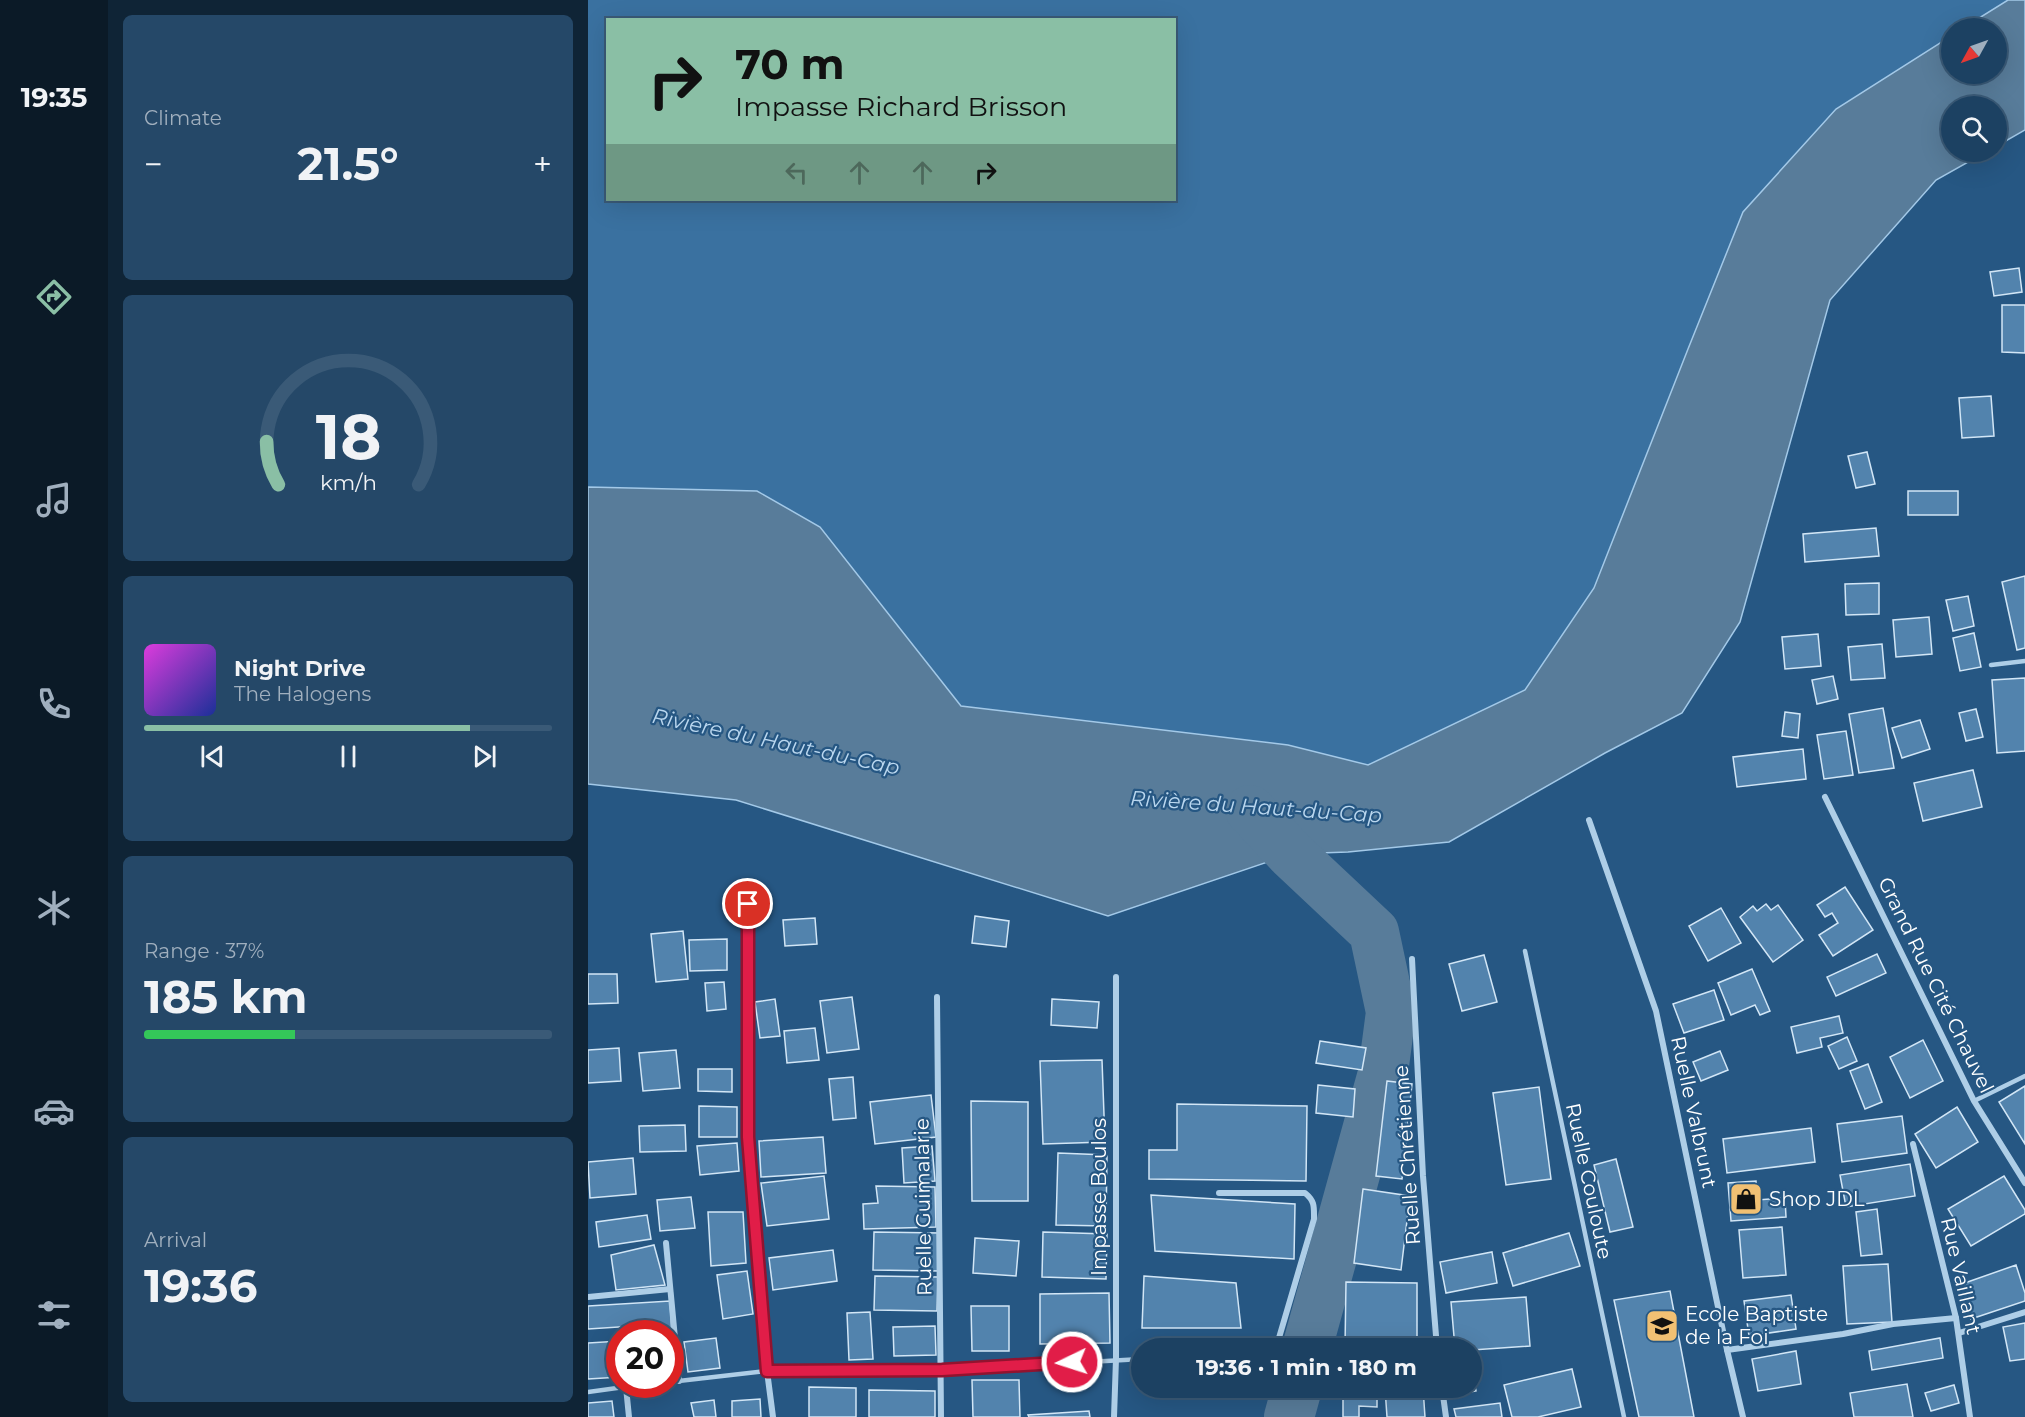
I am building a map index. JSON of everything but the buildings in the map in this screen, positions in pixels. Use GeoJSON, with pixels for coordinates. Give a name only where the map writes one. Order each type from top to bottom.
{"type":"FeatureCollection","features":[{"type":"Feature","properties":{"kind":"street","name":"Grand Rue Cité Chauvel"},"geometry":{"type":"LineString","coordinates":[[1825,797],[1974,1101],[2025,1183]]}},
{"type":"Feature","properties":{"kind":"street","name":"Ruelle Valbrunt"},"geometry":{"type":"LineString","coordinates":[[1589,820],[1656,1011],[1743,1417]]}},
{"type":"Feature","properties":{"kind":"street"},"geometry":{"type":"LineString","coordinates":[[748,904],[748,1137],[772,1417]]}},
{"type":"Feature","properties":{"kind":"street","name":"Ruelle Chrétienne"},"geometry":{"type":"LineString","coordinates":[[1412,959],[1423,1176],[1436,1338]]}},
{"type":"Feature","properties":{"kind":"street","name":"Impasse Boulos"},"geometry":{"type":"LineString","coordinates":[[1114,1417],[1116,977]]}},
{"type":"Feature","properties":{"kind":"street","name":"Ruelle Guimalarie"},"geometry":{"type":"LineString","coordinates":[[937,997],[941,1417]]}},
{"type":"Feature","properties":{"kind":"street","name":"Rue Vaillant"},"geometry":{"type":"LineString","coordinates":[[1913,1144],[1956,1318],[1970,1417]]}},
{"type":"Feature","properties":{"kind":"street"},"geometry":{"type":"LineString","coordinates":[[1219,1193],[1305,1193],[1312,1199],[1314,1219],[1279,1338]]}},
{"type":"Feature","properties":{"kind":"street"},"geometry":{"type":"LineString","coordinates":[[666,1243],[673,1320]]}},
{"type":"Feature","properties":{"kind":"street"},"geometry":{"type":"LineString","coordinates":[[588,1297],[670,1288]]}},
{"type":"Feature","properties":{"kind":"street"},"geometry":{"type":"LineString","coordinates":[[1959,1333],[2025,1312]]}},
{"type":"Feature","properties":{"kind":"street"},"geometry":{"type":"LineString","coordinates":[[1727,1350],[1843,1334],[1893,1324],[1956,1318]]}},
{"type":"Feature","properties":{"kind":"street"},"geometry":{"type":"LineString","coordinates":[[628,1398],[629,1417]]}},
{"type":"Feature","properties":{"kind":"street"},"geometry":{"type":"LineString","coordinates":[[1443,1398],[1446,1417]]}},
{"type":"Feature","properties":{"kind":"lane"},"geometry":{"type":"LineString","coordinates":[[1991,665],[2025,661]]}},
{"type":"Feature","properties":{"kind":"lane","name":"Ruelle Couloute"},"geometry":{"type":"LineString","coordinates":[[1525,951],[1624,1417]]}},
{"type":"Feature","properties":{"kind":"lane"},"geometry":{"type":"LineString","coordinates":[[1974,1101],[2025,1076]]}},
{"type":"Feature","properties":{"kind":"lane"},"geometry":{"type":"LineString","coordinates":[[684,1380],[767,1371],[942,1370],[1131,1359]]}},
{"type":"Feature","properties":{"kind":"lane"},"geometry":{"type":"LineString","coordinates":[[588,1392],[606,1390]]}},
{"type":"Feature","properties":{"kind":"shaded area"},"geometry":{"type":"Polygon","coordinates":[[[588,0],[2008,0],[1979,18],[1941,18],[1941,48],[1688,349],[1594,588],[1525,690],[1368,766],[1288,745],[961,706],[820,527],[757,491],[588,487],[588,0]]]}},
{"type":"Feature","properties":{"kind":"water","name":"Rivière du Haut-du-Cap"},"geometry":{"type":"Polygon","coordinates":[[[2008,0],[2025,0],[2025,130],[2007,140],[2007,96],[1941,96],[1941,162],[1968,162],[1936,180],[1830,300],[1740,622],[1682,713],[1605,753],[1449,842],[1348,852],[1291,854],[1108,916],[736,800],[588,784],[588,487],[757,491],[820,527],[961,706],[1288,745],[1368,765],[1525,690],[1594,588],[1743,212],[1836,109],[1941,42],[1941,84],[2007,84],[2007,18],[1979,18],[2008,0]]]}},
{"type":"Feature","properties":{"kind":"waterway","name":"Rivière du Haut-du-Cap"},"geometry":{"type":"LineString","coordinates":[[1250,810],[1291,854],[1374,932],[1391,1012],[1383,1073],[1310,1338]]}},
{"type":"Feature","properties":{"kind":"waterway"},"geometry":{"type":"LineString","coordinates":[[1289,1417],[1294,1398]]}},
{"type":"Feature","properties":{"kind":"place","name":"Shop JDL"},"geometry":{"type":"Point","coordinates":[1746,1199]}},
{"type":"Feature","properties":{"kind":"place","name":"Ecole Baptiste de la Foi"},"geometry":{"type":"Point","coordinates":[1662,1326]}},
{"type":"Feature","properties":{"kind":"route"},"geometry":{"type":"LineString","coordinates":[[748,904],[748,1137],[767,1371],[942,1370],[1072,1362]]}}]}
